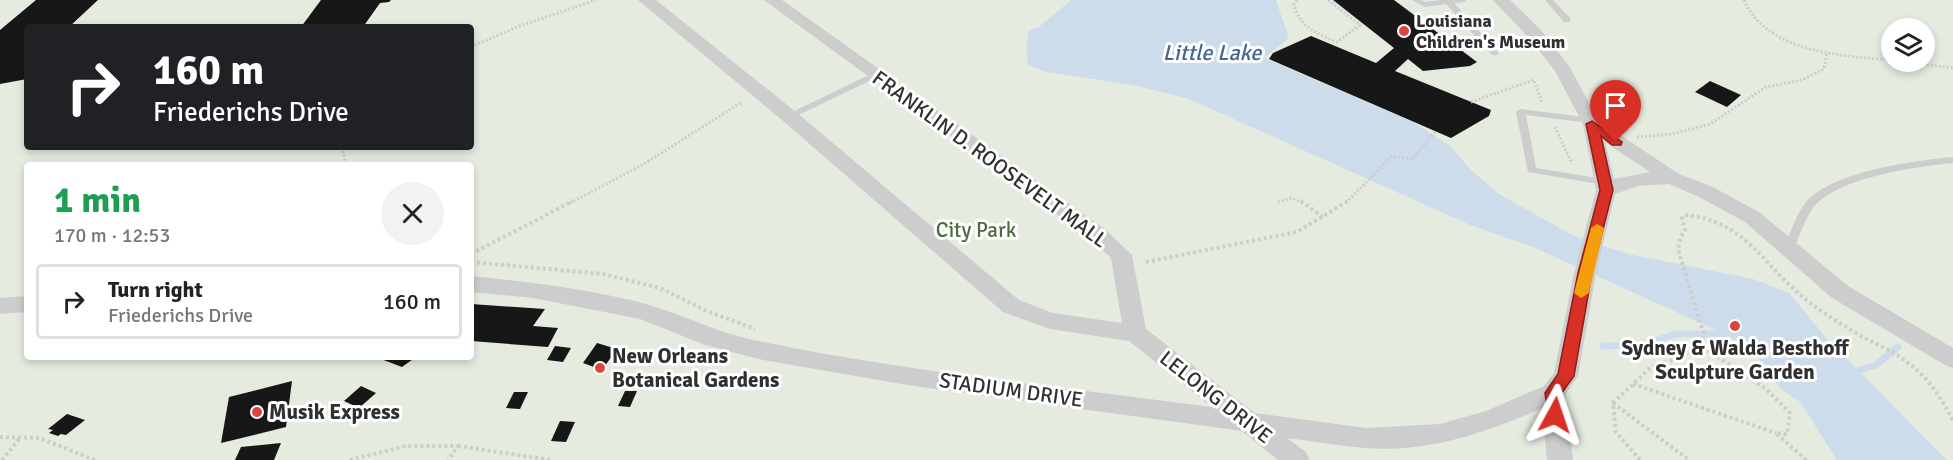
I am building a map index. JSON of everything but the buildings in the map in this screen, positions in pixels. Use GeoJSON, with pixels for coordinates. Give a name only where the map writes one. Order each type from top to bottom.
{"type":"FeatureCollection","features":[{"type":"Feature","properties":{"kind":"street"},"geometry":{"type":"LineString","coordinates":[[646,0],[789,116],[1011,306],[1050,321],[1135,333]]}},
{"type":"Feature","properties":{"kind":"street","name":"FRANKLIN D. ROOSEVELT MALL"},"geometry":{"type":"LineString","coordinates":[[772,0],[1099,235],[1121,255],[1135,333]]}},
{"type":"Feature","properties":{"kind":"street"},"geometry":{"type":"LineString","coordinates":[[1502,0],[1535,34],[1563,70],[1590,122],[1605,186],[1596,234],[1585,273],[1566,376],[1553,393],[1560,460]]}},
{"type":"Feature","properties":{"kind":"street"},"geometry":{"type":"LineString","coordinates":[[1590,122],[1616,142],[1672,178],[1733,205],[1752,217],[1840,292],[1953,359]]}},
{"type":"Feature","properties":{"kind":"street"},"geometry":{"type":"LineString","coordinates":[[1605,186],[1641,178],[1672,178]]}},
{"type":"Feature","properties":{"kind":"street","name":"STADIUM DRIVE"},"geometry":{"type":"LineString","coordinates":[[474,284],[533,290],[644,312],[713,339],[770,352],[907,376],[1366,438],[1440,434],[1492,419],[1553,393]]}},
{"type":"Feature","properties":{"kind":"street"},"geometry":{"type":"LineString","coordinates":[[0,306],[24,304]]}},
{"type":"Feature","properties":{"kind":"street","name":"LELONG DRIVE"},"geometry":{"type":"LineString","coordinates":[[1135,333],[1297,460]]}},
{"type":"Feature","properties":{"kind":"lane"},"geometry":{"type":"LineString","coordinates":[[1416,0],[1424,5],[1462,0]]}},
{"type":"Feature","properties":{"kind":"lane"},"geometry":{"type":"LineString","coordinates":[[1549,0],[1567,20]]}},
{"type":"Feature","properties":{"kind":"lane"},"geometry":{"type":"LineString","coordinates":[[1448,1],[1495,53]]}},
{"type":"Feature","properties":{"kind":"lane"},"geometry":{"type":"LineString","coordinates":[[789,116],[875,75]]}},
{"type":"Feature","properties":{"kind":"lane"},"geometry":{"type":"LineString","coordinates":[[1590,122],[1521,112],[1531,170],[1605,186]]}},
{"type":"Feature","properties":{"kind":"lane"},"geometry":{"type":"LineString","coordinates":[[1789,248],[1811,203],[1828,191],[1858,179],[1914,163],[1953,160]]}},
{"type":"Feature","properties":{"kind":"path"},"geometry":{"type":"LineString","coordinates":[[474,46],[517,27],[596,0]]}},
{"type":"Feature","properties":{"kind":"path"},"geometry":{"type":"LineString","coordinates":[[1297,0],[1294,5],[1295,14],[1302,25],[1318,35],[1337,42],[1361,24],[1328,0]]}},
{"type":"Feature","properties":{"kind":"path"},"geometry":{"type":"LineString","coordinates":[[1744,0],[1757,22],[1766,30],[1787,40],[1848,56],[1881,59]]}},
{"type":"Feature","properties":{"kind":"path"},"geometry":{"type":"LineString","coordinates":[[1616,142],[1649,135],[1672,134],[1710,124],[1766,87],[1802,80],[1824,69],[1827,51]]}},
{"type":"Feature","properties":{"kind":"path"},"geometry":{"type":"LineString","coordinates":[[1935,66],[1953,68]]}},
{"type":"Feature","properties":{"kind":"path"},"geometry":{"type":"LineString","coordinates":[[1471,102],[1534,80],[1546,115]]}},
{"type":"Feature","properties":{"kind":"path"},"geometry":{"type":"LineString","coordinates":[[474,253],[644,164],[742,102]]}},
{"type":"Feature","properties":{"kind":"path"},"geometry":{"type":"LineString","coordinates":[[1146,262],[1297,232],[1343,206],[1392,156],[1412,159],[1436,131]]}},
{"type":"Feature","properties":{"kind":"path"},"geometry":{"type":"LineString","coordinates":[[1278,202],[1292,196],[1300,199],[1324,218]]}},
{"type":"Feature","properties":{"kind":"path"},"geometry":{"type":"LineString","coordinates":[[1613,403],[1651,367],[1679,358],[1701,342],[1700,322],[1677,249],[1685,230],[1682,218],[1684,215],[1699,215],[1720,223],[1742,236],[1764,256],[1782,280],[1802,297],[1853,332],[1882,346],[1918,371],[1950,411],[1953,420]]}},
{"type":"Feature","properties":{"kind":"path"},"geometry":{"type":"LineString","coordinates":[[474,262],[603,274],[660,288],[707,311],[765,333]]}},
{"type":"Feature","properties":{"kind":"path"},"geometry":{"type":"LineString","coordinates":[[1633,384],[1776,433],[1787,434],[1790,412],[1766,389],[1701,342]]}},
{"type":"Feature","properties":{"kind":"path"},"geometry":{"type":"LineString","coordinates":[[1918,371],[1927,364]]}},
{"type":"Feature","properties":{"kind":"path"},"geometry":{"type":"LineString","coordinates":[[1613,403],[1616,432],[1640,460]]}},
{"type":"Feature","properties":{"kind":"path"},"geometry":{"type":"LineString","coordinates":[[1613,403],[1689,460]]}},
{"type":"Feature","properties":{"kind":"path"},"geometry":{"type":"LineString","coordinates":[[1776,433],[1806,460]]}},
{"type":"Feature","properties":{"kind":"path"},"geometry":{"type":"LineString","coordinates":[[0,437],[39,438],[95,460]]}},
{"type":"Feature","properties":{"kind":"path"},"geometry":{"type":"LineString","coordinates":[[2,460],[20,437]]}},
{"type":"Feature","properties":{"kind":"path"},"geometry":{"type":"LineString","coordinates":[[350,460],[406,446],[458,446],[551,460]]}},
{"type":"Feature","properties":{"kind":"path"},"geometry":{"type":"LineString","coordinates":[[448,460],[458,446]]}},
{"type":"Feature","properties":{"kind":"green space","name":"City Park"},"geometry":{"type":"Polygon","coordinates":[[[0,0],[1953,0],[1953,460],[0,460],[0,0]]]}},
{"type":"Feature","properties":{"kind":"water","name":"Little Lake"},"geometry":{"type":"Polygon","coordinates":[[[1071,0],[1276,0],[1289,38],[1264,58],[1413,122],[1450,146],[1470,169],[1499,194],[1572,235],[1628,254],[1753,279],[1789,293],[1829,341],[1947,460],[1837,460],[1800,402],[1780,388],[1753,350],[1720,332],[1533,247],[1470,225],[1189,99],[1133,85],[1046,72],[1028,65],[1026,51],[1029,30],[1039,27],[1071,0]]]}},
{"type":"Feature","properties":{"kind":"waterway"},"geometry":{"type":"LineString","coordinates":[[1603,346],[1644,345],[1675,334],[1725,334]]}},
{"type":"Feature","properties":{"kind":"waterway"},"geometry":{"type":"LineString","coordinates":[[1860,370],[1876,365],[1898,347]]}},
{"type":"Feature","properties":{"kind":"slow traffic"},"geometry":{"type":"LineString","coordinates":[[1581,293],[1597,228]]}},
{"type":"Feature","properties":{"kind":"place","name":"Louisiana Children's Museum"},"geometry":{"type":"Point","coordinates":[1404,31]}},
{"type":"Feature","properties":{"kind":"place","name":"Sydney & Walda Besthoff Sculpture Garden"},"geometry":{"type":"Point","coordinates":[1735,326]}},
{"type":"Feature","properties":{"kind":"place","name":"New Orleans Botanical Gardens"},"geometry":{"type":"Point","coordinates":[600,368]}},
{"type":"Feature","properties":{"kind":"place","name":"Musik Express"},"geometry":{"type":"Point","coordinates":[257,412]}},
{"type":"Feature","properties":{"kind":"route"},"geometry":{"type":"LineString","coordinates":[[1555,415],[1553,393],[1566,376],[1585,273],[1606,190],[1592,124],[1616,142]]}}]}
